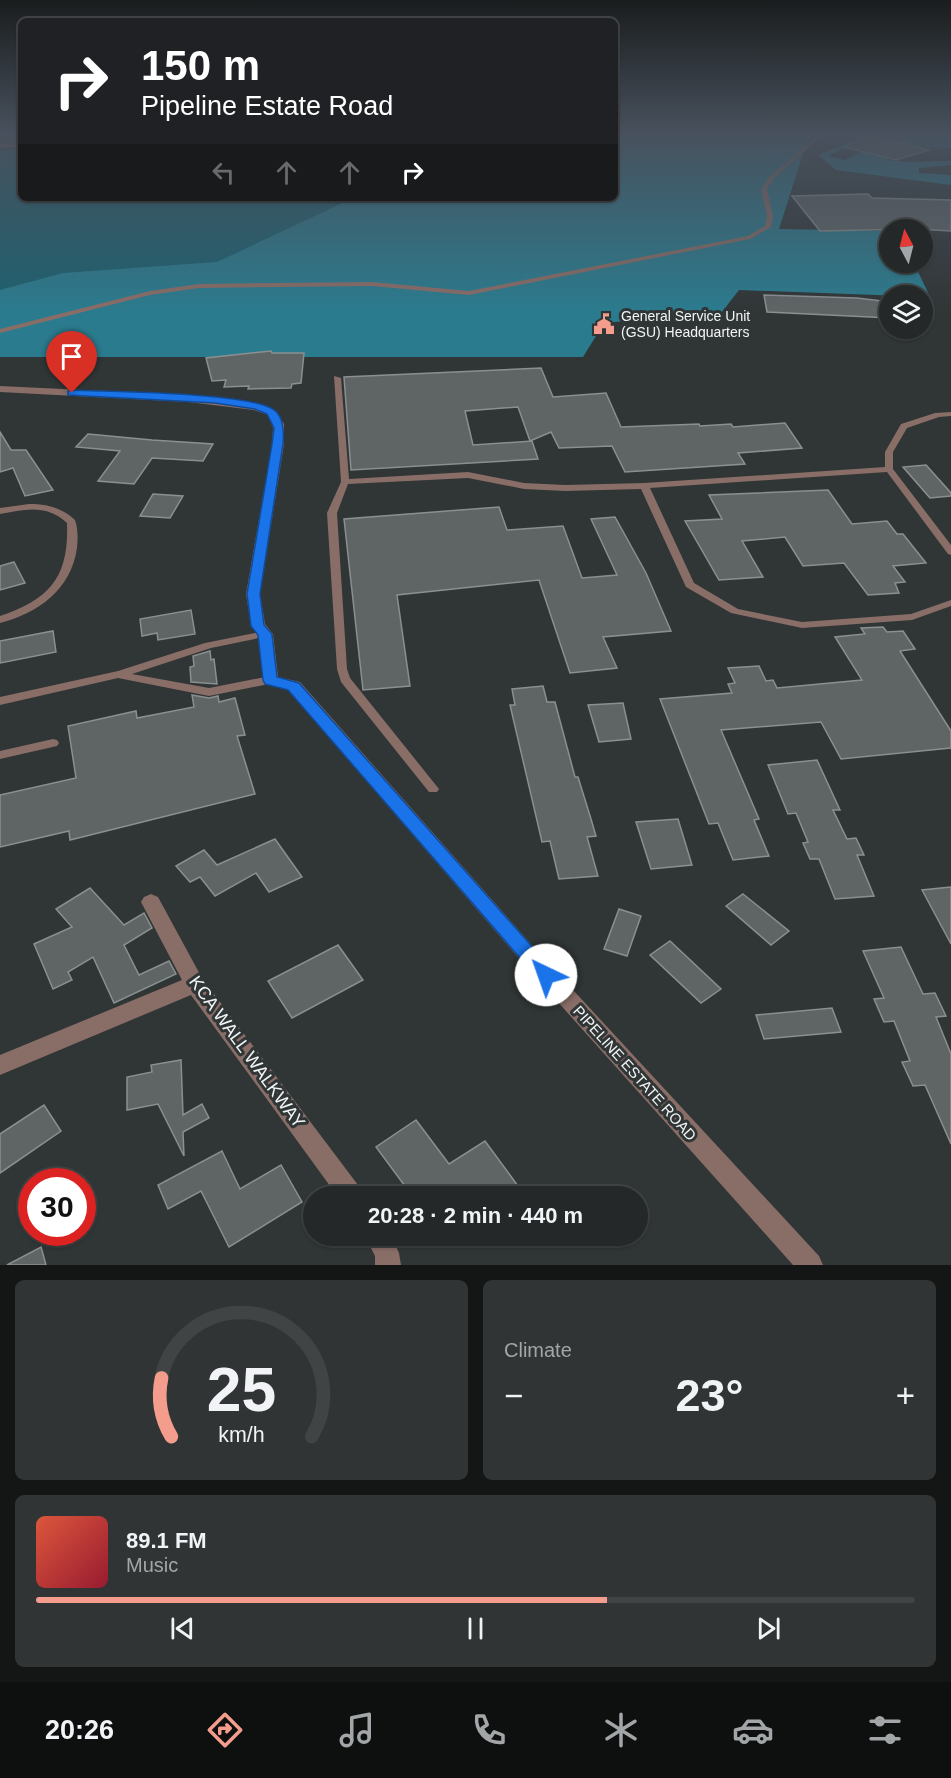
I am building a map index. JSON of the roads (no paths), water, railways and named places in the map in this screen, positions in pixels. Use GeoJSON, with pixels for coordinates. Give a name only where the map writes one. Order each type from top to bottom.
{"type":"FeatureCollection","features":[{"type":"Feature","properties":{"kind":"street"},"geometry":{"type":"LineString","coordinates":[[0,389],[215,400],[257,406],[271,412],[279,428],[278,444],[253,594],[258,626],[265,634],[270,680]]}},
{"type":"Feature","properties":{"kind":"street","name":"PIPELINE ESTATE ROAD"},"geometry":{"type":"LineString","coordinates":[[270,680],[294,686],[530,957],[810,1265]]}},
{"type":"Feature","properties":{"kind":"street","name":"KCA WALL WALKWAY"},"geometry":{"type":"LineString","coordinates":[[151,902],[195,984],[345,1186]]}},
{"type":"Feature","properties":{"kind":"street"},"geometry":{"type":"LineString","coordinates":[[0,1065],[195,984]]}},
{"type":"Feature","properties":{"kind":"street"},"geometry":{"type":"LineString","coordinates":[[383,1246],[387,1253],[388,1265]]}},
{"type":"Feature","properties":{"kind":"lane"},"geometry":{"type":"LineString","coordinates":[[0,331],[150,293],[199,286],[361,284],[470,293],[750,237],[768,227],[770,216],[765,194]]}},
{"type":"Feature","properties":{"kind":"lane"},"geometry":{"type":"LineString","coordinates":[[337,378],[345,482],[332,513],[345,679],[433,789]]}},
{"type":"Feature","properties":{"kind":"lane"},"geometry":{"type":"LineString","coordinates":[[951,414],[938,415],[904,426],[889,452],[889,469],[951,552]]}},
{"type":"Feature","properties":{"kind":"lane"},"geometry":{"type":"LineString","coordinates":[[345,482],[468,475],[543,488],[644,486],[889,469]]}},
{"type":"Feature","properties":{"kind":"lane"},"geometry":{"type":"LineString","coordinates":[[644,486],[690,585],[735,611],[802,625],[912,617],[951,603]]}},
{"type":"Feature","properties":{"kind":"lane"},"geometry":{"type":"LineString","coordinates":[[0,509],[39,505],[54,508],[72,522],[73,530],[68,565],[58,586],[32,607],[0,620]]}},
{"type":"Feature","properties":{"kind":"lane"},"geometry":{"type":"LineString","coordinates":[[0,701],[120,675],[209,645],[265,634]]}},
{"type":"Feature","properties":{"kind":"lane"},"geometry":{"type":"LineString","coordinates":[[120,675],[209,692],[270,680]]}},
{"type":"Feature","properties":{"kind":"lane"},"geometry":{"type":"LineString","coordinates":[[0,755],[53,743]]}},
{"type":"Feature","properties":{"kind":"place","name":"General Service Unit (GSU) Headquarters"},"geometry":{"type":"Point","coordinates":[604,324]}}]}
